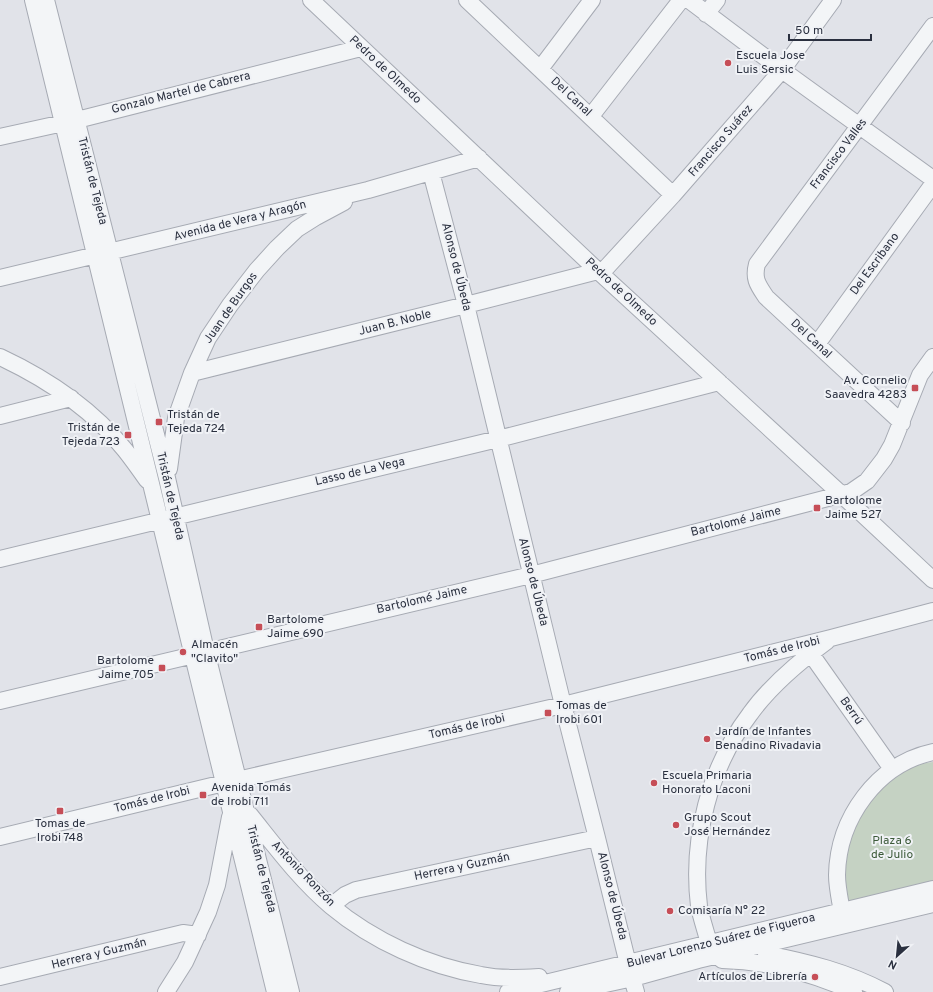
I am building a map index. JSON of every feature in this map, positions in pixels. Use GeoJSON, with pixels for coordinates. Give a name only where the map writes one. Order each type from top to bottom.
{"type":"FeatureCollection","features":[{"type":"Feature","properties":{"kind":"street","name":"Tristán de Tejeda"},"geometry":{"type":"LineString","coordinates":[[33,0],[70,121]]}},
{"type":"Feature","properties":{"kind":"street","name":"Tristán de Tejeda"},"geometry":{"type":"LineString","coordinates":[[46,0],[70,121],[103,254],[167,478],[167,518]]}},
{"type":"Feature","properties":{"kind":"street","name":"Pedro de Olmedo"},"geometry":{"type":"LineString","coordinates":[[311,0],[598,271],[933,580]]}},
{"type":"Feature","properties":{"kind":"street","name":"Del Canal"},"geometry":{"type":"LineString","coordinates":[[468,0],[674,195]]}},
{"type":"Feature","properties":{"kind":"street"},"geometry":{"type":"LineString","coordinates":[[540,69],[592,0]]}},
{"type":"Feature","properties":{"kind":"street"},"geometry":{"type":"LineString","coordinates":[[591,116],[680,0]]}},
{"type":"Feature","properties":{"kind":"street"},"geometry":{"type":"LineString","coordinates":[[689,0],[782,70],[933,179]]}},
{"type":"Feature","properties":{"kind":"street"},"geometry":{"type":"LineString","coordinates":[[706,14],[717,0]]}},
{"type":"Feature","properties":{"kind":"street","name":"Francisco Suárez"},"geometry":{"type":"LineString","coordinates":[[598,271],[606,268],[674,195],[782,70],[833,0]]}},
{"type":"Feature","properties":{"kind":"street","name":"Francisco Valles"},"geometry":{"type":"LineString","coordinates":[[758,286],[755,277],[757,264],[933,26]]}},
{"type":"Feature","properties":{"kind":"street","name":"Gonzalo Martel de Cabrera"},"geometry":{"type":"LineString","coordinates":[[0,137],[70,121],[361,48]]}},
{"type":"Feature","properties":{"kind":"street","name":"Avenida de Vera y Aragón"},"geometry":{"type":"LineString","coordinates":[[0,278],[368,190],[479,158]]}},
{"type":"Feature","properties":{"kind":"street","name":"Alonso de Úbeda"},"geometry":{"type":"LineString","coordinates":[[431,172],[466,305],[563,704],[598,838],[632,978]]}},
{"type":"Feature","properties":{"kind":"street","name":"Del Escribano"},"geometry":{"type":"LineString","coordinates":[[817,344],[933,184]]}},
{"type":"Feature","properties":{"kind":"street","name":"Juan de Burgos"},"geometry":{"type":"LineString","coordinates":[[167,478],[176,418],[192,373],[208,338],[253,276],[277,248],[297,229],[316,217],[368,190]]}},
{"type":"Feature","properties":{"kind":"street","name":"Tristán de Tejeda"},"geometry":{"type":"LineString","coordinates":[[103,254],[151,485],[167,518],[231,781],[291,992]]}},
{"type":"Feature","properties":{"kind":"street","name":"Juan B. Noble"},"geometry":{"type":"LineString","coordinates":[[192,373],[598,271]]}},
{"type":"Feature","properties":{"kind":"street","name":"Del Canal"},"geometry":{"type":"LineString","coordinates":[[758,286],[766,297],[902,423]]}},
{"type":"Feature","properties":{"kind":"street"},"geometry":{"type":"LineString","coordinates":[[0,357],[47,382],[71,398],[124,449],[151,485]]}},
{"type":"Feature","properties":{"kind":"street","name":"Bartolomé Jaime"},"geometry":{"type":"LineString","coordinates":[[0,701],[532,575],[851,492],[868,480],[888,452],[902,423],[920,375],[930,366]]}},
{"type":"Feature","properties":{"kind":"street","name":"Lasso de La Vega"},"geometry":{"type":"LineString","coordinates":[[0,559],[498,439],[719,382]]}},
{"type":"Feature","properties":{"kind":"street"},"geometry":{"type":"LineString","coordinates":[[0,416],[71,398]]}},
{"type":"Feature","properties":{"kind":"street","name":"Tomás de Irobi"},"geometry":{"type":"LineString","coordinates":[[0,837],[231,781],[563,704],[831,638],[933,610]]}},
{"type":"Feature","properties":{"kind":"street"},"geometry":{"type":"LineString","coordinates":[[709,944],[700,907],[697,870],[699,841],[704,809],[717,772],[734,738],[750,713],[768,693],[831,638]]}},
{"type":"Feature","properties":{"kind":"street","name":"Berrú"},"geometry":{"type":"LineString","coordinates":[[811,654],[892,769]]}},
{"type":"Feature","properties":{"kind":"street"},"geometry":{"type":"LineString","coordinates":[[842,912],[837,876],[838,863],[844,836],[858,806],[872,786],[892,769],[921,754],[933,752]]}},
{"type":"Feature","properties":{"kind":"street","name":"Tristán de Tejeda"},"geometry":{"type":"LineString","coordinates":[[239,811],[275,992]]}},
{"type":"Feature","properties":{"kind":"street"},"geometry":{"type":"LineString","coordinates":[[166,992],[185,962],[208,912],[239,811]]}},
{"type":"Feature","properties":{"kind":"street","name":"Antonio Ronzón"},"geometry":{"type":"LineString","coordinates":[[239,811],[331,906],[356,924],[384,941],[422,958],[482,976],[511,978],[573,976]]}},
{"type":"Feature","properties":{"kind":"street","name":"Herrera y Guzmán"},"geometry":{"type":"LineString","coordinates":[[331,906],[345,895],[356,890],[598,838]]}},
{"type":"Feature","properties":{"kind":"street","name":"Bulevar Lorenzo Suárez de Figueroa"},"geometry":{"type":"LineString","coordinates":[[508,992],[573,976],[632,978],[709,944],[933,889]]}},
{"type":"Feature","properties":{"kind":"street","name":"Bulevar Lorenzo Suárez de Figueroa"},"geometry":{"type":"LineString","coordinates":[[568,992],[632,978],[698,960],[754,948],[933,904]]}},
{"type":"Feature","properties":{"kind":"street","name":"Herrera y Guzmán"},"geometry":{"type":"LineString","coordinates":[[0,978],[183,933],[198,935]]}},
{"type":"Feature","properties":{"kind":"street"},"geometry":{"type":"LineString","coordinates":[[754,948],[761,953],[815,964],[848,975],[885,992]]}},
{"type":"Feature","properties":{"kind":"street"},"geometry":{"type":"LineString","coordinates":[[698,960],[734,960],[772,966],[820,978],[854,992]]}},
{"type":"Feature","properties":{"kind":"green space","name":"Plaza 6 de Julio"},"geometry":{"type":"Polygon","coordinates":[[[933,762],[933,881],[848,903],[845,877],[846,857],[851,839],[862,814],[880,790],[890,781],[912,767],[933,762]]]}},
{"type":"Feature","properties":{"kind":"place","name":"Escuela Jose Luis Sersic"},"geometry":{"type":"Point","coordinates":[728,63]}},
{"type":"Feature","properties":{"kind":"place","name":"Av. Cornelio Saavedra 4283"},"geometry":{"type":"Point","coordinates":[915,388]}},
{"type":"Feature","properties":{"kind":"place","name":"Tristán de Tejeda 724"},"geometry":{"type":"Point","coordinates":[159,422]}},
{"type":"Feature","properties":{"kind":"place","name":"Tristán de Tejeda 723"},"geometry":{"type":"Point","coordinates":[128,435]}},
{"type":"Feature","properties":{"kind":"place","name":"Bartolome Jaime 527"},"geometry":{"type":"Point","coordinates":[817,508]}},
{"type":"Feature","properties":{"kind":"place","name":"Bartolome Jaime 690"},"geometry":{"type":"Point","coordinates":[259,627]}},
{"type":"Feature","properties":{"kind":"place","name":"Almacén \"Clavito\""},"geometry":{"type":"Point","coordinates":[183,652]}},
{"type":"Feature","properties":{"kind":"place","name":"Bartolome Jaime 705"},"geometry":{"type":"Point","coordinates":[162,668]}},
{"type":"Feature","properties":{"kind":"place","name":"Tomas de Irobi 601"},"geometry":{"type":"Point","coordinates":[548,713]}},
{"type":"Feature","properties":{"kind":"place","name":"Jardín de Infantes Benadino Rivadavia"},"geometry":{"type":"Point","coordinates":[707,739]}},
{"type":"Feature","properties":{"kind":"place","name":"Escuela Primaria Honorato Laconi"},"geometry":{"type":"Point","coordinates":[654,783]}},
{"type":"Feature","properties":{"kind":"place","name":"Avenida Tomás de Irobi 711"},"geometry":{"type":"Point","coordinates":[203,795]}},
{"type":"Feature","properties":{"kind":"place","name":"Tomas de Irobi 748"},"geometry":{"type":"Point","coordinates":[60,811]}},
{"type":"Feature","properties":{"kind":"place","name":"Grupo Scout José Hernández"},"geometry":{"type":"Point","coordinates":[676,825]}},
{"type":"Feature","properties":{"kind":"place","name":"Comisaría N° 22"},"geometry":{"type":"Point","coordinates":[670,911]}},
{"type":"Feature","properties":{"kind":"place","name":"Artículos de Librería"},"geometry":{"type":"Point","coordinates":[815,977]}}]}
